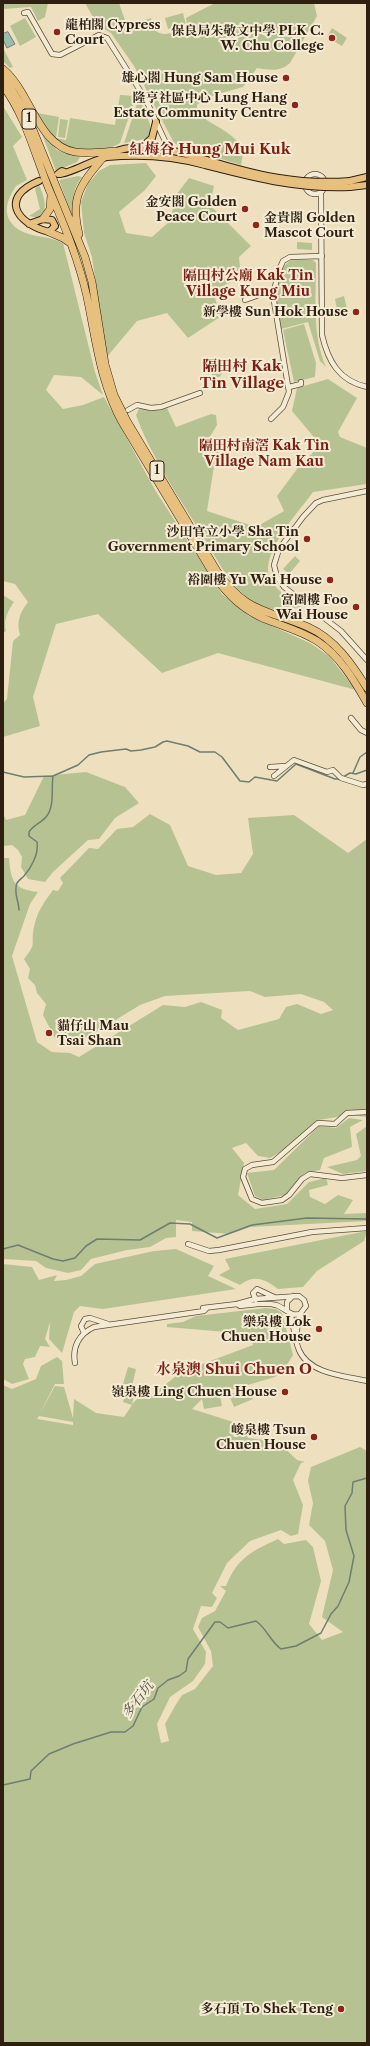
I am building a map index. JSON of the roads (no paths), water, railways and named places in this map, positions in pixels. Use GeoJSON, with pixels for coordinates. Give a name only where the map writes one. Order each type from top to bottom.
{"type":"FeatureCollection","features":[{"type":"Feature","properties":{"kind":"highway"},"geometry":{"type":"LineString","coordinates":[[3,69],[18,85],[45,133],[56,144],[77,152],[115,151]]}},
{"type":"Feature","properties":{"kind":"highway","name":"1"},"geometry":{"type":"LineString","coordinates":[[3,75],[27,115],[85,257],[92,282],[104,357],[110,383],[128,423],[217,571],[229,587],[242,600],[256,609],[308,627],[324,637],[344,655],[367,688]]}},
{"type":"Feature","properties":{"kind":"highway","name":"1"},"geometry":{"type":"LineString","coordinates":[[3,86],[22,118],[72,247],[87,296],[100,365],[111,401],[122,422],[212,572],[225,590],[247,610],[304,634],[324,646],[344,666],[367,703]]}},
{"type":"Feature","properties":{"kind":"highway"},"geometry":{"type":"LineString","coordinates":[[85,257],[76,222],[76,203],[83,182],[105,158]]}},
{"type":"Feature","properties":{"kind":"highway"},"geometry":{"type":"LineString","coordinates":[[43,219],[50,209],[51,194]]}},
{"type":"Feature","properties":{"kind":"highway"},"geometry":{"type":"LineString","coordinates":[[49,232],[63,238],[72,247]]}},
{"type":"Feature","properties":{"kind":"highway"},"geometry":{"type":"LineString","coordinates":[[110,383],[119,388]]}},
{"type":"Feature","properties":{"kind":"highway"},"geometry":{"type":"LineString","coordinates":[[128,410],[128,423]]}},
{"type":"Feature","properties":{"kind":"main road"},"geometry":{"type":"LineString","coordinates":[[142,147],[152,138],[156,122]]}},
{"type":"Feature","properties":{"kind":"main road"},"geometry":{"type":"LineString","coordinates":[[65,172],[105,158],[115,151],[142,147],[168,150],[206,162],[241,176],[276,183],[322,188],[350,184],[367,185]]}},
{"type":"Feature","properties":{"kind":"main road"},"geometry":{"type":"LineString","coordinates":[[105,158],[166,157],[206,162]]}},
{"type":"Feature","properties":{"kind":"main road"},"geometry":{"type":"LineString","coordinates":[[350,184],[367,177]]}},
{"type":"Feature","properties":{"kind":"main road"},"geometry":{"type":"LineString","coordinates":[[29,224],[43,219],[51,219],[55,222],[55,227],[49,232],[36,229],[17,216],[14,208],[14,201],[22,190],[39,181]]}},
{"type":"Feature","properties":{"kind":"street"},"geometry":{"type":"LineString","coordinates":[[24,14],[28,12],[50,52],[60,55],[91,38],[99,35],[104,36],[137,84],[168,150],[166,157]]}},
{"type":"Feature","properties":{"kind":"street"},"geometry":{"type":"LineString","coordinates":[[321,192],[315,194],[308,191],[306,184],[310,176],[317,175],[323,179],[325,186],[321,192],[322,335],[326,350],[333,365],[341,374],[351,381],[367,387]]}},
{"type":"Feature","properties":{"kind":"street"},"geometry":{"type":"LineString","coordinates":[[271,419],[286,402],[288,387],[273,295],[279,270],[283,261],[290,257],[322,256]]}},
{"type":"Feature","properties":{"kind":"street"},"geometry":{"type":"LineString","coordinates":[[245,300],[259,295],[273,295]]}},
{"type":"Feature","properties":{"kind":"street"},"geometry":{"type":"LineString","coordinates":[[288,387],[301,384],[301,382]]}},
{"type":"Feature","properties":{"kind":"street"},"geometry":{"type":"LineString","coordinates":[[128,410],[137,405],[151,408],[162,407],[200,393]]}},
{"type":"Feature","properties":{"kind":"street"},"geometry":{"type":"LineString","coordinates":[[367,491],[323,500],[316,503],[302,517],[276,557],[274,569],[281,584],[290,593],[348,638],[367,660]]}},
{"type":"Feature","properties":{"kind":"street"},"geometry":{"type":"LineString","coordinates":[[351,718],[361,730],[367,733]]}},
{"type":"Feature","properties":{"kind":"street"},"geometry":{"type":"LineString","coordinates":[[274,776],[290,761],[297,760],[311,768],[326,772],[333,770],[341,778],[367,784]]}},
{"type":"Feature","properties":{"kind":"street"},"geometry":{"type":"LineString","coordinates":[[270,767],[286,766]]}},
{"type":"Feature","properties":{"kind":"street"},"geometry":{"type":"LineString","coordinates":[[367,1112],[347,1113],[335,1124],[318,1123],[274,1161],[248,1166],[244,1170],[243,1176],[252,1199],[264,1203],[285,1198],[302,1179],[310,1174],[342,1178],[367,1175]]}},
{"type":"Feature","properties":{"kind":"street"},"geometry":{"type":"LineString","coordinates":[[188,1244],[209,1251],[312,1232],[367,1228]]}},
{"type":"Feature","properties":{"kind":"street"},"geometry":{"type":"LineString","coordinates":[[263,1304],[255,1299],[253,1293],[257,1289],[274,1297]]}},
{"type":"Feature","properties":{"kind":"street"},"geometry":{"type":"LineString","coordinates":[[293,1296],[287,1302],[289,1312],[299,1350],[310,1363],[323,1370],[367,1381]]}},
{"type":"Feature","properties":{"kind":"street"},"geometry":{"type":"LineString","coordinates":[[75,1363],[75,1345],[84,1333],[94,1327],[204,1311],[206,1309],[237,1304],[255,1299],[293,1296],[301,1297],[305,1302],[305,1308],[300,1314],[296,1335]]}},
{"type":"Feature","properties":{"kind":"street"},"geometry":{"type":"LineString","coordinates":[[237,1304],[240,1306],[263,1304],[278,1306],[289,1312],[300,1314]]}},
{"type":"Feature","properties":{"kind":"street"},"geometry":{"type":"LineString","coordinates":[[84,1333],[81,1326],[83,1321],[88,1318],[108,1324]]}},
{"type":"Feature","properties":{"kind":"waterway"},"geometry":{"type":"LineString","coordinates":[[3,772],[24,777],[53,776],[78,765],[89,755],[126,749],[131,751],[141,750],[155,747],[167,741],[188,746],[200,752],[215,752],[222,757],[240,781],[249,782],[255,777],[277,781],[296,764],[335,779],[339,779]]}},
{"type":"Feature","properties":{"kind":"waterway"},"geometry":{"type":"LineString","coordinates":[[353,773],[360,757],[367,752]]}},
{"type":"Feature","properties":{"kind":"waterway"},"geometry":{"type":"LineString","coordinates":[[343,777],[350,773],[356,774],[367,770]]}},
{"type":"Feature","properties":{"kind":"waterway"},"geometry":{"type":"LineString","coordinates":[[19,910],[16,894],[17,883],[29,869],[37,851],[37,842],[29,836],[29,832],[49,813],[52,803],[53,776]]}},
{"type":"Feature","properties":{"kind":"waterway"},"geometry":{"type":"LineString","coordinates":[[3,1249],[18,1245],[53,1259],[63,1261],[75,1258],[86,1246],[97,1239],[140,1240],[170,1223],[190,1224],[217,1238],[252,1225],[307,1218],[367,1219]]}},
{"type":"Feature","properties":{"kind":"waterway","name":"多石坑"},"geometry":{"type":"LineString","coordinates":[[3,1785],[30,1779],[31,1771],[49,1754],[73,1744],[111,1732],[125,1732],[133,1726],[142,1707],[154,1699],[158,1688],[168,1680],[179,1676],[186,1671],[188,1659],[215,1622],[220,1622],[228,1628],[256,1621],[281,1649],[296,1646],[321,1633],[331,1614],[338,1606],[349,1582],[354,1556],[346,1530],[345,1506],[352,1493],[353,1482],[367,1478]]}},
{"type":"Feature","properties":{"kind":"place","name":"龍柏閣 Cypress Court"},"geometry":{"type":"Point","coordinates":[57,32]}},
{"type":"Feature","properties":{"kind":"place","name":"保良局朱敬文中學 PLK C. W. Chu College"},"geometry":{"type":"Point","coordinates":[332,38]}},
{"type":"Feature","properties":{"kind":"place","name":"雄心閣 Hung Sam House"},"geometry":{"type":"Point","coordinates":[286,78]}},
{"type":"Feature","properties":{"kind":"place","name":"隆亨社區中心 Lung Hang Estate Community Centre"},"geometry":{"type":"Point","coordinates":[295,105]}},
{"type":"Feature","properties":{"kind":"place","name":"金安閣 Golden Peace Court"},"geometry":{"type":"Point","coordinates":[245,209]}},
{"type":"Feature","properties":{"kind":"place","name":"金貴閣 Golden Mascot Court"},"geometry":{"type":"Point","coordinates":[256,225]}},
{"type":"Feature","properties":{"kind":"place","name":"新學樓 Sun Hok House"},"geometry":{"type":"Point","coordinates":[356,312]}},
{"type":"Feature","properties":{"kind":"place","name":"沙田官立小學 Sha Tin Government Primary School"},"geometry":{"type":"Point","coordinates":[307,539]}},
{"type":"Feature","properties":{"kind":"place","name":"裕圍樓 Yu Wai House"},"geometry":{"type":"Point","coordinates":[330,580]}},
{"type":"Feature","properties":{"kind":"place","name":"富圍樓 Foo Wai House"},"geometry":{"type":"Point","coordinates":[356,607]}},
{"type":"Feature","properties":{"kind":"place","name":"貓仔山 Mau Tsai Shan"},"geometry":{"type":"Point","coordinates":[49,1033]}},
{"type":"Feature","properties":{"kind":"place","name":"樂泉樓 Lok Chuen House"},"geometry":{"type":"Point","coordinates":[319,1329]}},
{"type":"Feature","properties":{"kind":"place","name":"嶺泉樓 Ling Chuen House"},"geometry":{"type":"Point","coordinates":[285,1392]}},
{"type":"Feature","properties":{"kind":"place","name":"峻泉樓 Tsun Chuen House"},"geometry":{"type":"Point","coordinates":[314,1437]}},
{"type":"Feature","properties":{"kind":"place","name":"多石頂 To Shek Teng"},"geometry":{"type":"Point","coordinates":[341,2009]}},
{"type":"Feature","properties":{"kind":"district","name":"紅梅谷 Hung Mui Kuk"},"geometry":{"type":"Point","coordinates":[210,150]}},
{"type":"Feature","properties":{"kind":"district","name":"隔田村公廟 Kak Tin Village Kung Miu"},"geometry":{"type":"Point","coordinates":[248,284]}},
{"type":"Feature","properties":{"kind":"district","name":"隔田村 Kak Tin Village"},"geometry":{"type":"Point","coordinates":[242,376]}},
{"type":"Feature","properties":{"kind":"district","name":"隔田村南滘 Kak Tin Village Nam Kau"},"geometry":{"type":"Point","coordinates":[264,454]}},
{"type":"Feature","properties":{"kind":"district","name":"水泉澳 Shui Chuen O"},"geometry":{"type":"Point","coordinates":[234,1370]}}]}
